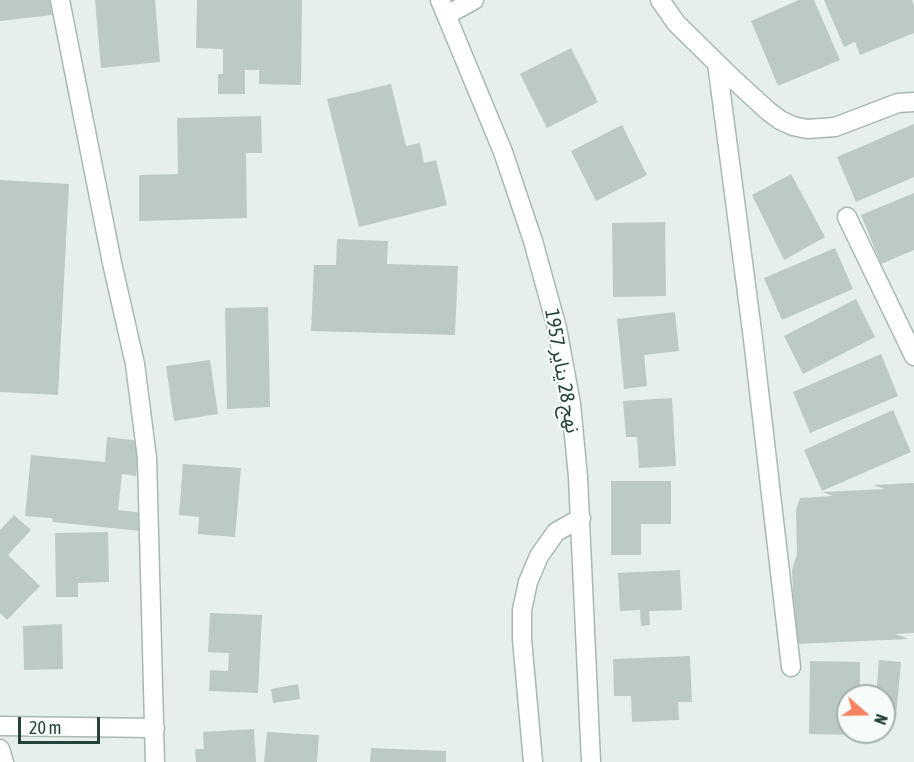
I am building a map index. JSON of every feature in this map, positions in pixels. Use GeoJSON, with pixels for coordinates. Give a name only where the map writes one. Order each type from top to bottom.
{"type":"FeatureCollection","features":[{"type":"Feature","properties":{"kind":"street"},"geometry":{"type":"LineString","coordinates":[[60,0],[112,263],[135,364],[147,458],[155,762]]}},
{"type":"Feature","properties":{"kind":"street"},"geometry":{"type":"LineString","coordinates":[[444,8],[474,0]]}},
{"type":"Feature","properties":{"kind":"street"},"geometry":{"type":"LineString","coordinates":[[660,0],[676,23],[780,120],[807,129],[821,130],[835,127],[898,103],[914,102]]}},
{"type":"Feature","properties":{"kind":"street","name":"نهج 28 يناير 1957"},"geometry":{"type":"LineString","coordinates":[[444,8],[503,152],[533,241],[557,328],[571,404],[581,518],[591,762]]}},
{"type":"Feature","properties":{"kind":"street"},"geometry":{"type":"LineString","coordinates":[[717,63],[753,339],[791,667]]}},
{"type":"Feature","properties":{"kind":"street"},"geometry":{"type":"LineString","coordinates":[[847,218],[914,356]]}},
{"type":"Feature","properties":{"kind":"street"},"geometry":{"type":"LineString","coordinates":[[533,762],[522,639],[522,610],[528,582],[539,555],[556,532],[581,518]]}},
{"type":"Feature","properties":{"kind":"street"},"geometry":{"type":"LineString","coordinates":[[0,726],[155,728]]}},
{"type":"Feature","properties":{"kind":"street"},"geometry":{"type":"LineString","coordinates":[[0,749],[4,762]]}},
{"type":"Feature","properties":{"kind":"building"},"geometry":{"type":"Polygon","coordinates":[[[0,0],[50,0],[52,15],[0,21],[0,0]]]}},
{"type":"Feature","properties":{"kind":"building"},"geometry":{"type":"Polygon","coordinates":[[[95,0],[155,0],[160,62],[101,68],[95,0]]]}},
{"type":"Feature","properties":{"kind":"building"},"geometry":{"type":"Polygon","coordinates":[[[197,0],[302,0],[301,85],[259,84],[259,70],[245,70],[245,94],[218,94],[218,74],[223,74],[223,49],[196,48],[197,0]]]}},
{"type":"Feature","properties":{"kind":"building"},"geometry":{"type":"Polygon","coordinates":[[[799,0],[814,0],[840,60],[778,86],[751,21],[799,0]]]}},
{"type":"Feature","properties":{"kind":"building"},"geometry":{"type":"Polygon","coordinates":[[[824,0],[912,0],[914,33],[860,55],[855,42],[844,47],[824,0]]]}},
{"type":"Feature","properties":{"kind":"building"},"geometry":{"type":"Polygon","coordinates":[[[571,48],[598,102],[547,128],[520,74],[571,48]]]}},
{"type":"Feature","properties":{"kind":"building"},"geometry":{"type":"Polygon","coordinates":[[[391,84],[406,146],[420,143],[424,163],[436,160],[447,205],[359,227],[327,99],[391,84]]]}},
{"type":"Feature","properties":{"kind":"building"},"geometry":{"type":"Polygon","coordinates":[[[261,116],[262,153],[246,153],[247,218],[139,221],[139,175],[178,174],[177,118],[261,116]]]}},
{"type":"Feature","properties":{"kind":"building"},"geometry":{"type":"Polygon","coordinates":[[[914,124],[914,177],[856,202],[837,157],[914,124]]]}},
{"type":"Feature","properties":{"kind":"building"},"geometry":{"type":"Polygon","coordinates":[[[622,125],[647,175],[596,201],[571,151],[622,125]]]}},
{"type":"Feature","properties":{"kind":"building"},"geometry":{"type":"Polygon","coordinates":[[[791,174],[825,237],[784,260],[752,195],[791,174]]]}},
{"type":"Feature","properties":{"kind":"building"},"geometry":{"type":"Polygon","coordinates":[[[0,180],[69,184],[58,395],[0,392],[0,180]]]}},
{"type":"Feature","properties":{"kind":"building"},"geometry":{"type":"Polygon","coordinates":[[[914,193],[914,250],[881,264],[861,215],[914,193]]]}},
{"type":"Feature","properties":{"kind":"building"},"geometry":{"type":"Polygon","coordinates":[[[665,222],[666,296],[613,297],[612,223],[665,222]]]}},
{"type":"Feature","properties":{"kind":"building"},"geometry":{"type":"Polygon","coordinates":[[[337,239],[388,241],[387,264],[458,266],[455,335],[311,331],[314,265],[336,265],[337,239]]]}},
{"type":"Feature","properties":{"kind":"building"},"geometry":{"type":"Polygon","coordinates":[[[835,248],[853,289],[782,320],[764,278],[835,248]]]}},
{"type":"Feature","properties":{"kind":"building"},"geometry":{"type":"Polygon","coordinates":[[[856,299],[875,337],[803,374],[784,336],[856,299]]]}},
{"type":"Feature","properties":{"kind":"building"},"geometry":{"type":"Polygon","coordinates":[[[268,307],[270,407],[227,409],[225,308],[268,307]]]}},
{"type":"Feature","properties":{"kind":"building"},"geometry":{"type":"Polygon","coordinates":[[[675,312],[679,351],[644,355],[647,386],[624,389],[617,319],[675,312]]]}},
{"type":"Feature","properties":{"kind":"building"},"geometry":{"type":"Polygon","coordinates":[[[881,354],[898,396],[810,433],[793,392],[881,354]]]}},
{"type":"Feature","properties":{"kind":"building"},"geometry":{"type":"Polygon","coordinates":[[[210,360],[218,414],[174,421],[166,366],[210,360]]]}},
{"type":"Feature","properties":{"kind":"building"},"geometry":{"type":"Polygon","coordinates":[[[672,398],[676,466],[639,468],[637,437],[626,437],[623,401],[672,398]]]}},
{"type":"Feature","properties":{"kind":"building"},"geometry":{"type":"Polygon","coordinates":[[[893,410],[911,452],[822,491],[804,450],[893,410]]]}},
{"type":"Feature","properties":{"kind":"building"},"geometry":{"type":"Polygon","coordinates":[[[107,437],[140,441],[136,476],[122,474],[118,510],[143,513],[141,531],[53,522],[52,518],[25,516],[31,455],[105,462],[107,437]]]}},
{"type":"Feature","properties":{"kind":"building"},"geometry":{"type":"Polygon","coordinates":[[[183,464],[241,468],[235,537],[198,534],[199,517],[179,515],[183,464]]]}},
{"type":"Feature","properties":{"kind":"building"},"geometry":{"type":"Polygon","coordinates":[[[611,481],[671,481],[671,524],[641,524],[641,555],[611,555],[611,481]]]}},
{"type":"Feature","properties":{"kind":"building"},"geometry":{"type":"Polygon","coordinates":[[[914,483],[914,633],[895,634],[909,639],[795,644],[792,570],[797,554],[796,510],[800,498],[833,496],[823,492],[885,489],[873,485],[914,483]]]}},
{"type":"Feature","properties":{"kind":"building"},"geometry":{"type":"Polygon","coordinates":[[[14,515],[31,530],[8,555],[40,586],[7,620],[0,613],[0,530],[14,515]]]}},
{"type":"Feature","properties":{"kind":"building"},"geometry":{"type":"Polygon","coordinates":[[[108,532],[109,582],[78,583],[78,597],[56,597],[55,533],[108,532]]]}},
{"type":"Feature","properties":{"kind":"building"},"geometry":{"type":"Polygon","coordinates":[[[680,570],[682,610],[649,611],[650,625],[641,626],[640,610],[620,611],[618,573],[680,570]]]}},
{"type":"Feature","properties":{"kind":"building"},"geometry":{"type":"Polygon","coordinates":[[[210,613],[262,615],[258,693],[209,691],[210,670],[228,671],[229,653],[208,652],[210,613]]]}},
{"type":"Feature","properties":{"kind":"building"},"geometry":{"type":"Polygon","coordinates":[[[62,624],[63,669],[24,670],[23,626],[62,624]]]}},
{"type":"Feature","properties":{"kind":"building"},"geometry":{"type":"Polygon","coordinates":[[[690,656],[692,702],[678,702],[679,720],[632,722],[631,696],[614,696],[613,659],[690,656]]]}},
{"type":"Feature","properties":{"kind":"building"},"geometry":{"type":"Polygon","coordinates":[[[879,660],[901,662],[896,718],[896,684],[877,684],[879,660]]]}},
{"type":"Feature","properties":{"kind":"building"},"geometry":{"type":"Polygon","coordinates":[[[810,661],[860,662],[860,684],[836,684],[836,735],[809,734],[810,661]]]}},
{"type":"Feature","properties":{"kind":"building"},"geometry":{"type":"Polygon","coordinates":[[[298,684],[300,699],[273,703],[271,689],[298,684]]]}},
{"type":"Feature","properties":{"kind":"building"},"geometry":{"type":"Polygon","coordinates":[[[254,729],[256,762],[196,762],[195,749],[204,749],[203,732],[254,729]]]}},
{"type":"Feature","properties":{"kind":"building"},"geometry":{"type":"Polygon","coordinates":[[[267,732],[319,735],[317,762],[264,762],[267,732]]]}},
{"type":"Feature","properties":{"kind":"building"},"geometry":{"type":"Polygon","coordinates":[[[371,748],[446,751],[446,762],[370,762],[371,748]]]}}]}
